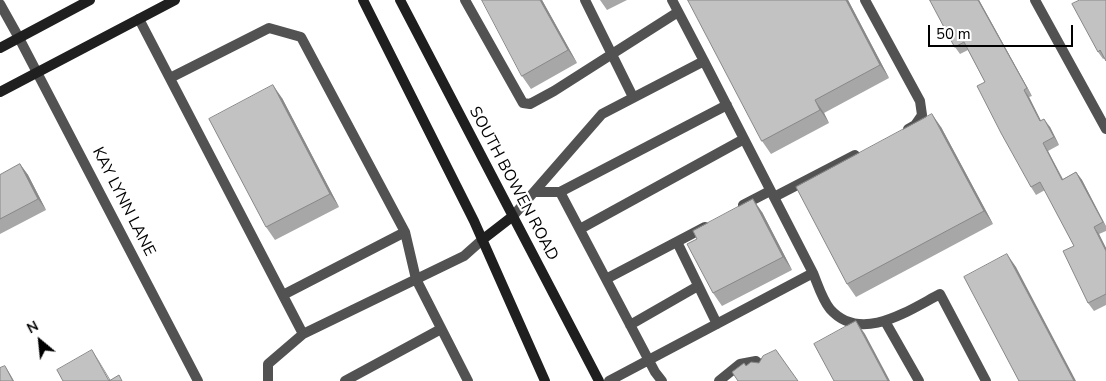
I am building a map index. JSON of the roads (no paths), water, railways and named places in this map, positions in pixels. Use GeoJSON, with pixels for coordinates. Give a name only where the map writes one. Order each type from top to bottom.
{"type":"FeatureCollection","features":[{"type":"Feature","properties":{"kind":"main road"},"geometry":{"type":"LineString","coordinates":[[0,48],[90,0]]}},
{"type":"Feature","properties":{"kind":"main road"},"geometry":{"type":"LineString","coordinates":[[0,92],[175,0]]}},
{"type":"Feature","properties":{"kind":"main road"},"geometry":{"type":"LineString","coordinates":[[364,0],[482,240],[545,381]]}},
{"type":"Feature","properties":{"kind":"main road","name":"SOUTH BOWEN ROAD"},"geometry":{"type":"LineString","coordinates":[[400,0],[599,381]]}},
{"type":"Feature","properties":{"kind":"main road"},"geometry":{"type":"LineString","coordinates":[[482,240],[513,216]]}},
{"type":"Feature","properties":{"kind":"street"},"geometry":{"type":"LineString","coordinates":[[466,0],[523,102],[530,104],[612,55],[678,12]]}},
{"type":"Feature","properties":{"kind":"street"},"geometry":{"type":"LineString","coordinates":[[585,0],[633,98]]}},
{"type":"Feature","properties":{"kind":"street"},"geometry":{"type":"LineString","coordinates":[[672,0],[830,308],[844,321],[865,324],[886,322],[940,294],[986,381]]}},
{"type":"Feature","properties":{"kind":"street"},"geometry":{"type":"LineString","coordinates":[[865,0],[920,101],[922,115],[915,125],[898,134]]}},
{"type":"Feature","properties":{"kind":"street"},"geometry":{"type":"LineString","coordinates":[[1035,0],[1106,129]]}},
{"type":"Feature","properties":{"kind":"street","name":"KAY LYNN LANE"},"geometry":{"type":"LineString","coordinates":[[0,4],[38,72],[198,381]]}},
{"type":"Feature","properties":{"kind":"street"},"geometry":{"type":"LineString","coordinates":[[139,19],[303,334]]}},
{"type":"Feature","properties":{"kind":"street"},"geometry":{"type":"LineString","coordinates":[[170,78],[269,28],[301,37],[405,232],[416,279],[466,381]]}},
{"type":"Feature","properties":{"kind":"street"},"geometry":{"type":"LineString","coordinates":[[513,216],[602,114],[704,61]]}},
{"type":"Feature","properties":{"kind":"street"},"geometry":{"type":"LineString","coordinates":[[535,192],[560,192],[727,105]]}},
{"type":"Feature","properties":{"kind":"street"},"geometry":{"type":"LineString","coordinates":[[580,229],[744,139]]}},
{"type":"Feature","properties":{"kind":"street"},"geometry":{"type":"LineString","coordinates":[[736,209],[864,151]]}},
{"type":"Feature","properties":{"kind":"street"},"geometry":{"type":"LineString","coordinates":[[560,192],[648,360],[662,381]]}},
{"type":"Feature","properties":{"kind":"street"},"geometry":{"type":"LineString","coordinates":[[606,279],[711,224]]}},
{"type":"Feature","properties":{"kind":"street"},"geometry":{"type":"LineString","coordinates":[[283,295],[405,232]]}},
{"type":"Feature","properties":{"kind":"street"},"geometry":{"type":"LineString","coordinates":[[268,381],[268,364],[303,334],[467,255],[482,240]]}},
{"type":"Feature","properties":{"kind":"street"},"geometry":{"type":"LineString","coordinates":[[677,242],[717,324]]}},
{"type":"Feature","properties":{"kind":"street"},"geometry":{"type":"LineString","coordinates":[[609,381],[813,274]]}},
{"type":"Feature","properties":{"kind":"street"},"geometry":{"type":"LineString","coordinates":[[630,325],[698,286]]}},
{"type":"Feature","properties":{"kind":"street"},"geometry":{"type":"LineString","coordinates":[[886,322],[919,381]]}},
{"type":"Feature","properties":{"kind":"street"},"geometry":{"type":"LineString","coordinates":[[344,381],[442,330]]}},
{"type":"Feature","properties":{"kind":"street"},"geometry":{"type":"LineString","coordinates":[[719,381],[747,361],[756,360],[763,367]]}}]}
